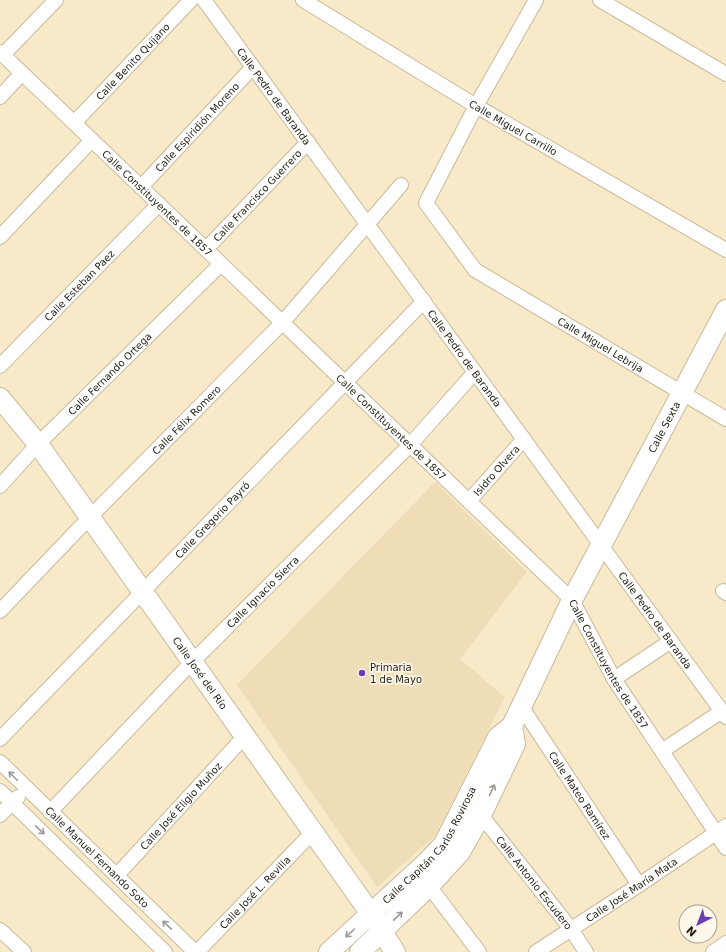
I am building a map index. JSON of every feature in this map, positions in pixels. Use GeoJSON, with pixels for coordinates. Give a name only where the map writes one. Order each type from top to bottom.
{"type":"FeatureCollection","features":[{"type":"Feature","properties":{"kind":"street"},"geometry":{"type":"LineString","coordinates":[[2,53],[56,0]]}},
{"type":"Feature","properties":{"kind":"street","name":"Calle Benito Quijano"},"geometry":{"type":"LineString","coordinates":[[74,123],[192,0]]}},
{"type":"Feature","properties":{"kind":"street","name":"Calle Pedro de Baranda"},"geometry":{"type":"LineString","coordinates":[[204,0],[724,714]]}},
{"type":"Feature","properties":{"kind":"street","name":"Calle Miguel Carrillo"},"geometry":{"type":"LineString","coordinates":[[303,0],[476,106],[726,250]]}},
{"type":"Feature","properties":{"kind":"street"},"geometry":{"type":"LineString","coordinates":[[476,106],[536,0]]}},
{"type":"Feature","properties":{"kind":"street"},"geometry":{"type":"LineString","coordinates":[[600,0],[726,74]]}},
{"type":"Feature","properties":{"kind":"street","name":"Calle Constituyentes de 1857"},"geometry":{"type":"LineString","coordinates":[[2,53],[572,600],[614,679],[662,751],[721,829],[726,848]]}},
{"type":"Feature","properties":{"kind":"street","name":"Calle Espiridión Moreno"},"geometry":{"type":"LineString","coordinates":[[141,187],[253,67]]}},
{"type":"Feature","properties":{"kind":"street"},"geometry":{"type":"LineString","coordinates":[[0,97],[22,73]]}},
{"type":"Feature","properties":{"kind":"street","name":"Calle Miguel Lebrija"},"geometry":{"type":"LineString","coordinates":[[476,106],[426,203],[475,270],[726,419]]}},
{"type":"Feature","properties":{"kind":"street"},"geometry":{"type":"LineString","coordinates":[[0,237],[92,140]]}},
{"type":"Feature","properties":{"kind":"street","name":"Calle Francisco Guerrero"},"geometry":{"type":"LineString","coordinates":[[206,249],[308,142]]}},
{"type":"Feature","properties":{"kind":"street","name":"Calle Félix Romero"},"geometry":{"type":"LineString","coordinates":[[0,612],[90,517],[282,323],[401,185]]}},
{"type":"Feature","properties":{"kind":"street","name":"Calle Esteban Paez"},"geometry":{"type":"LineString","coordinates":[[0,366],[159,204]]}},
{"type":"Feature","properties":{"kind":"street","name":"Calle Fernando Ortega"},"geometry":{"type":"LineString","coordinates":[[0,486],[38,444],[221,264]]}},
{"type":"Feature","properties":{"kind":"street","name":"Calle Gregorio Payró"},"geometry":{"type":"LineString","coordinates":[[0,739],[424,301]]}},
{"type":"Feature","properties":{"kind":"street","name":"Calle Sexta"},"geometry":{"type":"LineString","coordinates":[[602,545],[726,310]]}},
{"type":"Feature","properties":{"kind":"street","name":"Calle Ignacio Sierra"},"geometry":{"type":"LineString","coordinates":[[50,812],[192,662],[410,445],[475,372]]}},
{"type":"Feature","properties":{"kind":"street","name":"Calle José del Río"},"geometry":{"type":"LineString","coordinates":[[0,398],[38,444],[371,914],[395,952]]}},
{"type":"Feature","properties":{"kind":"street","name":"Isidro Olvera"},"geometry":{"type":"LineString","coordinates":[[469,501],[524,439]]}},
{"type":"Feature","properties":{"kind":"street","name":"Calle Capitán Carlos Rovirosa"},"geometry":{"type":"LineString","coordinates":[[329,952],[427,862],[444,844],[498,737],[512,726],[572,600],[602,545]]}},
{"type":"Feature","properties":{"kind":"street"},"geometry":{"type":"LineString","coordinates":[[614,679],[671,641]]}},
{"type":"Feature","properties":{"kind":"street","name":"Calle Mateo Ramírez"},"geometry":{"type":"LineString","coordinates":[[521,706],[639,885]]}},
{"type":"Feature","properties":{"kind":"street"},"geometry":{"type":"LineString","coordinates":[[662,751],[724,714]]}},
{"type":"Feature","properties":{"kind":"street","name":"Calle Capitán Carlos Rovirosa"},"geometry":{"type":"LineString","coordinates":[[360,952],[429,886],[460,852],[515,744],[512,726]]}},
{"type":"Feature","properties":{"kind":"street","name":"Calle José Eligio Muñoz"},"geometry":{"type":"LineString","coordinates":[[117,876],[245,736]]}},
{"type":"Feature","properties":{"kind":"street","name":"Calle Manuel Fernando Soto"},"geometry":{"type":"LineString","coordinates":[[0,762],[196,952]]}},
{"type":"Feature","properties":{"kind":"street"},"geometry":{"type":"LineString","coordinates":[[0,815],[27,789]]}},
{"type":"Feature","properties":{"kind":"street","name":"Calle Manuel Fernando Soto"},"geometry":{"type":"LineString","coordinates":[[0,791],[162,951]]}},
{"type":"Feature","properties":{"kind":"street","name":"Calle Antonio Escudero"},"geometry":{"type":"LineString","coordinates":[[480,815],[570,929],[586,952]]}},
{"type":"Feature","properties":{"kind":"street","name":"Calle José María Mata"},"geometry":{"type":"LineString","coordinates":[[536,952],[639,885],[721,829]]}},
{"type":"Feature","properties":{"kind":"street","name":"Calle José L. Revilla"},"geometry":{"type":"LineString","coordinates":[[196,952],[313,832]]}},
{"type":"Feature","properties":{"kind":"street"},"geometry":{"type":"LineString","coordinates":[[429,886],[479,952]]}},
{"type":"Feature","properties":{"kind":"street"},"geometry":{"type":"LineString","coordinates":[[0,930],[24,952]]}},
{"type":"Feature","properties":{"kind":"street"},"geometry":{"type":"LineString","coordinates":[[713,952],[726,943]]}},
{"type":"Feature","properties":{"kind":"shaded area","name":"Primaria 1 de Mayo"},"geometry":{"type":"Polygon","coordinates":[[[435,482],[527,572],[460,659],[505,697],[435,836],[377,887],[237,685],[435,482]]]}},
{"type":"Feature","properties":{"kind":"place","name":"Primaria 1 de Mayo"},"geometry":{"type":"Point","coordinates":[362,673]}}]}
